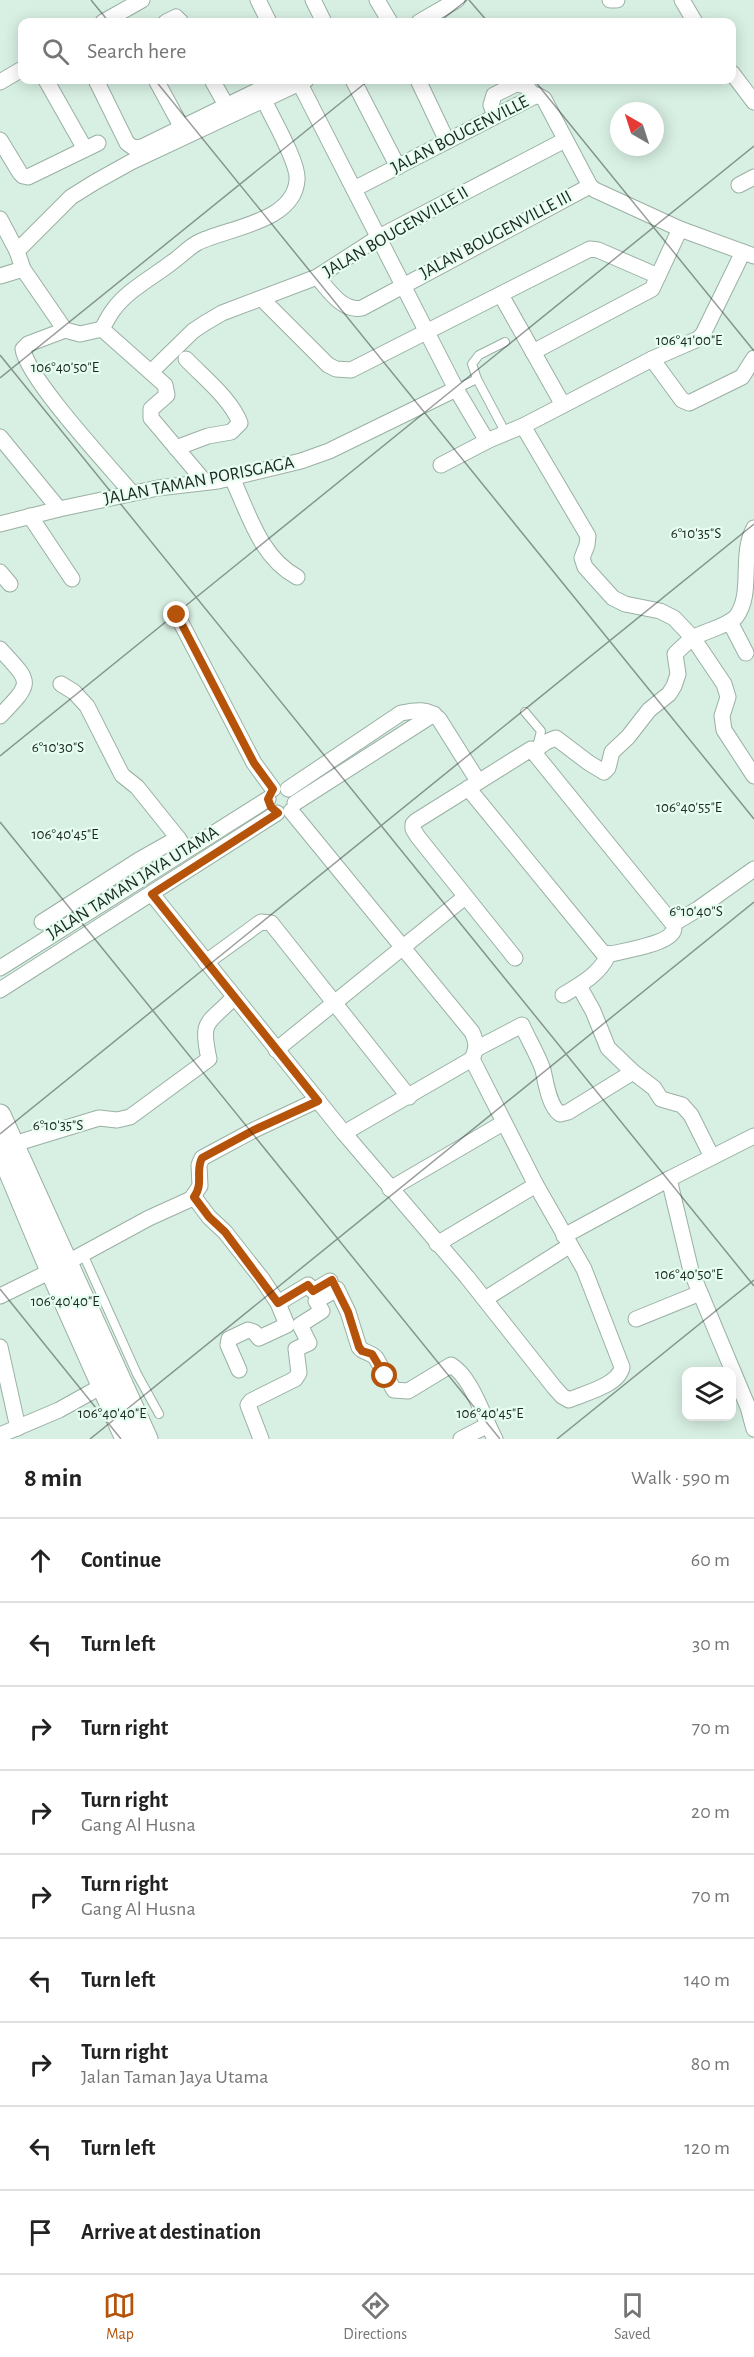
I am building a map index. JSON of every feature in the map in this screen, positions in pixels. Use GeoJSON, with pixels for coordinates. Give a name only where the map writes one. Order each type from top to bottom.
{"type":"FeatureCollection","features":[{"type":"Feature","properties":{"kind":"street"},"geometry":{"type":"LineString","coordinates":[[110,18],[142,0]]}},
{"type":"Feature","properties":{"kind":"street"},"geometry":{"type":"LineString","coordinates":[[259,0],[267,18]]}},
{"type":"Feature","properties":{"kind":"street"},"geometry":{"type":"LineString","coordinates":[[313,0],[322,18]]}},
{"type":"Feature","properties":{"kind":"street"},"geometry":{"type":"LineString","coordinates":[[377,0],[388,18]]}},
{"type":"Feature","properties":{"kind":"street"},"geometry":{"type":"LineString","coordinates":[[426,18],[457,0]]}},
{"type":"Feature","properties":{"kind":"street"},"geometry":{"type":"LineString","coordinates":[[610,0],[617,0]]}},
{"type":"Feature","properties":{"kind":"street"},"geometry":{"type":"LineString","coordinates":[[682,0],[693,18]]}},
{"type":"Feature","properties":{"kind":"street"},"geometry":{"type":"LineString","coordinates":[[0,82],[18,71]]}},
{"type":"Feature","properties":{"kind":"street"},"geometry":{"type":"LineString","coordinates":[[736,78],[754,102]]}},
{"type":"Feature","properties":{"kind":"street"},"geometry":{"type":"LineString","coordinates":[[0,140],[23,176],[33,176],[91,146],[49,84]]}},
{"type":"Feature","properties":{"kind":"street"},"geometry":{"type":"LineString","coordinates":[[98,84],[130,147],[142,147],[271,84]]}},
{"type":"Feature","properties":{"kind":"street"},"geometry":{"type":"LineString","coordinates":[[158,84],[181,126]]}},
{"type":"Feature","properties":{"kind":"street"},"geometry":{"type":"LineString","coordinates":[[214,84],[226,105]]}},
{"type":"Feature","properties":{"kind":"street"},"geometry":{"type":"LineString","coordinates":[[17,251],[71,197],[94,182],[295,84]]}},
{"type":"Feature","properties":{"kind":"street"},"geometry":{"type":"LineString","coordinates":[[302,84],[456,389],[484,436],[489,440]]}},
{"type":"Feature","properties":{"kind":"street"},"geometry":{"type":"LineString","coordinates":[[356,84],[398,166]]}},
{"type":"Feature","properties":{"kind":"street"},"geometry":{"type":"LineString","coordinates":[[420,84],[447,141]]}},
{"type":"Feature","properties":{"kind":"street","name":"JALAN BOUGENVILLE"},"geometry":{"type":"LineString","coordinates":[[354,189],[534,96],[544,99],[590,186]]}},
{"type":"Feature","properties":{"kind":"street"},"geometry":{"type":"LineString","coordinates":[[102,329],[107,318],[120,302],[198,242],[238,230],[265,218],[289,200],[295,191],[296,166],[264,100]]}},
{"type":"Feature","properties":{"kind":"street","name":"JALAN BOUGENVILLE II"},"geometry":{"type":"LineString","coordinates":[[151,372],[193,331],[222,313],[317,277],[379,237],[565,140]]}},
{"type":"Feature","properties":{"kind":"street"},"geometry":{"type":"LineString","coordinates":[[739,185],[754,177]]}},
{"type":"Feature","properties":{"kind":"street"},"geometry":{"type":"LineString","coordinates":[[441,465],[489,440],[523,426],[652,359],[698,339],[748,254],[680,228],[600,193],[590,186]]}},
{"type":"Feature","properties":{"kind":"street","name":"JALAN BOUGENVILLE III"},"geometry":{"type":"LineString","coordinates":[[317,277],[342,304],[350,309],[362,308],[590,186]]}},
{"type":"Feature","properties":{"kind":"street"},"geometry":{"type":"LineString","coordinates":[[0,219],[17,251],[23,269],[65,330]]}},
{"type":"Feature","properties":{"kind":"street"},"geometry":{"type":"LineString","coordinates":[[533,352],[652,289],[680,228]]}},
{"type":"Feature","properties":{"kind":"street"},"geometry":{"type":"LineString","coordinates":[[262,299],[328,365],[336,369],[351,370],[593,249],[658,276]]}},
{"type":"Feature","properties":{"kind":"street"},"geometry":{"type":"LineString","coordinates":[[0,276],[23,269]]}},
{"type":"Feature","properties":{"kind":"street"},"geometry":{"type":"LineString","coordinates":[[501,295],[563,405]]}},
{"type":"Feature","properties":{"kind":"street"},"geometry":{"type":"LineString","coordinates":[[102,329],[80,334],[65,330],[28,344],[23,349],[24,356],[38,382],[132,493]]}},
{"type":"Feature","properties":{"kind":"street"},"geometry":{"type":"LineString","coordinates":[[102,329],[165,385],[168,391],[151,410],[151,418],[205,482]]}},
{"type":"Feature","properties":{"kind":"street"},"geometry":{"type":"LineString","coordinates":[[652,359],[682,400],[689,403],[742,377],[754,358]]}},
{"type":"Feature","properties":{"kind":"street"},"geometry":{"type":"LineString","coordinates":[[176,448],[208,436],[231,432],[240,423],[218,392],[186,359]]}},
{"type":"Feature","properties":{"kind":"street","name":"JALAN TAMAN PORISGAGA"},"geometry":{"type":"LineString","coordinates":[[0,525],[132,493],[269,470],[329,451],[456,389]]}},
{"type":"Feature","properties":{"kind":"street"},"geometry":{"type":"LineString","coordinates":[[523,426],[588,536],[582,558],[585,567],[613,598],[625,604],[660,611],[674,618],[693,638],[724,684],[728,697],[722,716],[724,730],[754,776]]}},
{"type":"Feature","properties":{"kind":"street"},"geometry":{"type":"LineString","coordinates":[[0,437],[59,509]]}},
{"type":"Feature","properties":{"kind":"street"},"geometry":{"type":"LineString","coordinates":[[232,478],[262,544],[276,564],[297,578]]}},
{"type":"Feature","properties":{"kind":"street"},"geometry":{"type":"LineString","coordinates":[[30,516],[72,579]]}},
{"type":"Feature","properties":{"kind":"street"},"geometry":{"type":"LineString","coordinates":[[515,958],[412,829],[413,824],[473,784],[556,738],[604,772],[608,768],[612,752],[628,737],[650,710],[669,694],[678,674],[675,654],[693,638],[730,622],[748,601],[749,539],[754,528]]}},
{"type":"Feature","properties":{"kind":"street"},"geometry":{"type":"LineString","coordinates":[[0,572],[10,584]]}},
{"type":"Feature","properties":{"kind":"street"},"geometry":{"type":"LineString","coordinates":[[177,615],[254,763],[276,792],[294,798],[288,809]]}},
{"type":"Feature","properties":{"kind":"street"},"geometry":{"type":"LineString","coordinates":[[730,622],[746,653]]}},
{"type":"Feature","properties":{"kind":"street"},"geometry":{"type":"LineString","coordinates":[[0,648],[23,675],[25,682],[21,693],[0,716]]}},
{"type":"Feature","properties":{"kind":"street"},"geometry":{"type":"LineString","coordinates":[[42,922],[66,917],[140,860],[182,844],[137,787],[122,775],[87,706],[74,692],[61,684]]}},
{"type":"Feature","properties":{"kind":"street","name":"JALAN TAMAN JAYA UTAMA"},"geometry":{"type":"LineString","coordinates":[[0,968],[66,917],[147,874],[182,844],[276,792],[401,713],[417,710],[434,714]]}},
{"type":"Feature","properties":{"kind":"street"},"geometry":{"type":"LineString","coordinates":[[434,714],[473,784],[597,949],[608,955]]}},
{"type":"Feature","properties":{"kind":"street","name":"JALAN TAMAN JAYA UTAMA"},"geometry":{"type":"LineString","coordinates":[[0,990],[288,809],[434,714]]}},
{"type":"Feature","properties":{"kind":"street"},"geometry":{"type":"LineString","coordinates":[[532,751],[673,924],[672,934],[661,940],[608,955],[599,969],[564,995]]}},
{"type":"Feature","properties":{"kind":"street"},"geometry":{"type":"LineString","coordinates":[[152,894],[276,1050],[390,1189],[485,1299],[554,1387],[567,1400],[609,1382],[620,1374],[622,1367],[584,1269],[503,1123],[474,1054],[476,1042],[472,1032],[288,809],[271,807],[276,792]]}},
{"type":"Feature","properties":{"kind":"street"},"geometry":{"type":"LineString","coordinates":[[140,860],[147,874]]}},
{"type":"Feature","properties":{"kind":"street"},"geometry":{"type":"LineString","coordinates":[[673,924],[754,869]]}},
{"type":"Feature","properties":{"kind":"street"},"geometry":{"type":"LineString","coordinates":[[276,1050],[465,897]]}},
{"type":"Feature","properties":{"kind":"street"},"geometry":{"type":"LineString","coordinates":[[206,963],[255,926],[265,921],[271,923],[409,1097]]}},
{"type":"Feature","properties":{"kind":"street"},"geometry":{"type":"LineString","coordinates":[[579,986],[593,1011],[608,1048],[654,1088],[661,1099],[682,1105],[691,1115],[712,1157]]}},
{"type":"Feature","properties":{"kind":"street"},"geometry":{"type":"LineString","coordinates":[[3,1148],[99,1118],[117,1120],[130,1117],[209,1059],[204,1040],[205,1026],[234,997]]}},
{"type":"Feature","properties":{"kind":"street"},"geometry":{"type":"LineString","coordinates":[[344,1133],[409,1097],[522,1025],[542,1069],[552,1105],[560,1114],[568,1112],[633,1072]]}},
{"type":"Feature","properties":{"kind":"street"},"geometry":{"type":"LineString","coordinates":[[0,1296],[194,1197],[200,1186],[199,1165],[202,1158],[254,1130],[318,1101]]}},
{"type":"Feature","properties":{"kind":"street"},"geometry":{"type":"LineString","coordinates":[[0,1115],[3,1148],[67,1262],[126,1439]]}},
{"type":"Feature","properties":{"kind":"street"},"geometry":{"type":"LineString","coordinates":[[390,1189],[503,1123]]}},
{"type":"Feature","properties":{"kind":"street"},"geometry":{"type":"LineString","coordinates":[[485,1299],[567,1241],[669,1179],[712,1157],[752,1142]]}},
{"type":"Feature","properties":{"kind":"street"},"geometry":{"type":"LineString","coordinates":[[669,1179],[691,1271],[751,1405],[754,1429]]}},
{"type":"Feature","properties":{"kind":"street"},"geometry":{"type":"LineString","coordinates":[[437,1244],[536,1185]]}},
{"type":"Feature","properties":{"kind":"street"},"geometry":{"type":"LineString","coordinates":[[194,1197],[209,1217],[225,1232],[278,1303],[287,1324],[259,1338],[254,1332],[248,1330],[230,1339],[228,1345],[239,1370]]}},
{"type":"Feature","properties":{"kind":"street"},"geometry":{"type":"LineString","coordinates":[[278,1303],[308,1285],[313,1291],[332,1280],[348,1312],[359,1347],[362,1351],[372,1354],[394,1390],[408,1391],[451,1365],[457,1368],[473,1394],[491,1432],[461,1439]]}},
{"type":"Feature","properties":{"kind":"street"},"geometry":{"type":"LineString","coordinates":[[261,1439],[248,1405],[295,1379],[299,1373],[296,1349],[309,1343],[300,1325],[322,1311],[316,1301],[337,1289]]}},
{"type":"Feature","properties":{"kind":"street"},"geometry":{"type":"LineString","coordinates":[[636,1319],[700,1293]]}},
{"type":"Feature","properties":{"kind":"street"},"geometry":{"type":"LineString","coordinates":[[1,1355],[18,1428]]}},
{"type":"Feature","properties":{"kind":"street"},"geometry":{"type":"LineString","coordinates":[[0,1435],[59,1410],[109,1385]]}},
{"type":"Feature","properties":{"kind":"street"},"geometry":{"type":"LineString","coordinates":[[109,1385],[147,1439]]}},
{"type":"Feature","properties":{"kind":"lane"},"geometry":{"type":"LineString","coordinates":[[502,426],[473,369],[474,361],[504,342]]}},
{"type":"Feature","properties":{"kind":"lane"},"geometry":{"type":"LineString","coordinates":[[456,389],[477,379]]}},
{"type":"Feature","properties":{"kind":"lane"},"geometry":{"type":"LineString","coordinates":[[525,712],[541,731],[538,743],[532,751]]}},
{"type":"Feature","properties":{"kind":"lane"},"geometry":{"type":"LineString","coordinates":[[109,1385],[159,1414]]}},
{"type":"Feature","properties":{"kind":"route"},"geometry":{"type":"LineString","coordinates":[[177,615],[254,763],[273,789],[268,799],[271,807],[278,813],[152,894],[318,1101],[254,1130],[202,1158],[199,1165],[200,1186],[194,1197],[209,1217],[225,1232],[278,1303],[308,1285],[313,1291],[332,1280],[348,1312],[359,1347],[376,1358],[385,1376]]}}]}
